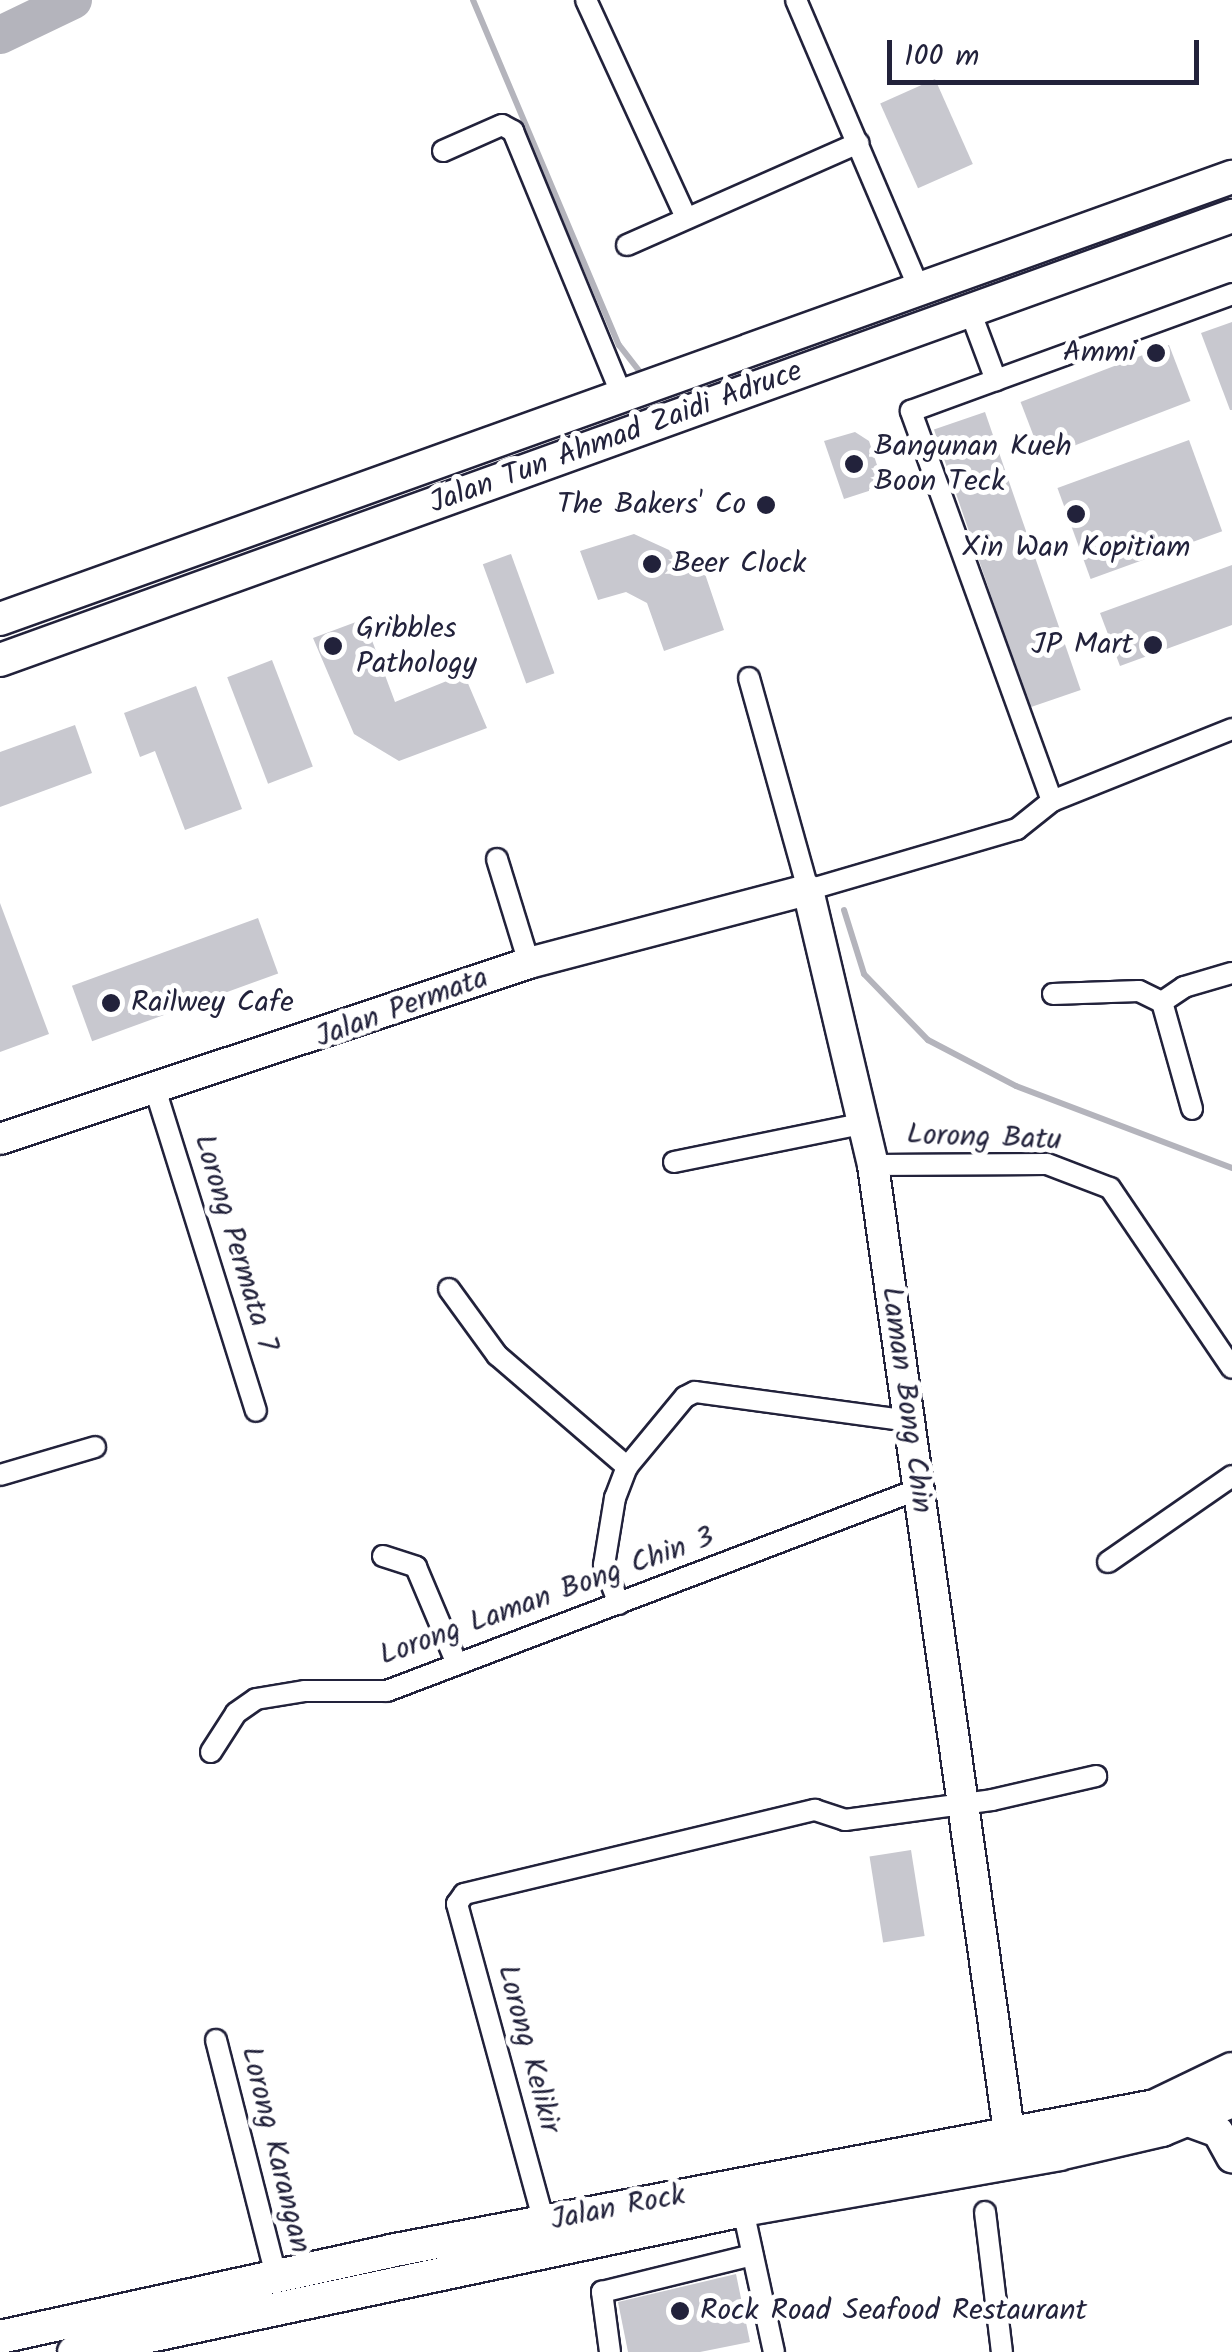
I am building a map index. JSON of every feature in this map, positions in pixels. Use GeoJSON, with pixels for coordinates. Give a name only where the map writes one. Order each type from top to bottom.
{"type":"FeatureCollection","features":[{"type":"Feature","properties":{"kind":"main road","name":"Jalan Tun Ahmad Zaidi Adruce"},"geometry":{"type":"LineString","coordinates":[[0,619],[1232,177]]}},
{"type":"Feature","properties":{"kind":"main road","name":"Jalan Tun Ahmad Zaidi Adruce"},"geometry":{"type":"LineString","coordinates":[[0,660],[1232,213]]}},
{"type":"Feature","properties":{"kind":"main road"},"geometry":{"type":"LineString","coordinates":[[919,288],[939,300],[1200,214],[1232,213]]}},
{"type":"Feature","properties":{"kind":"main road","name":"Jalan Rock"},"geometry":{"type":"LineString","coordinates":[[0,2338],[276,2276],[544,2222],[1155,2106],[1232,2070]]}},
{"type":"Feature","properties":{"kind":"main road","name":"Jalan Rock"},"geometry":{"type":"LineString","coordinates":[[74,2352],[743,2210],[1060,2154],[1185,2120],[1232,2100]]}},
{"type":"Feature","properties":{"kind":"street"},"geometry":{"type":"LineString","coordinates":[[586,0],[686,217]]}},
{"type":"Feature","properties":{"kind":"street"},"geometry":{"type":"LineString","coordinates":[[796,0],[919,288]]}},
{"type":"Feature","properties":{"kind":"street"},"geometry":{"type":"LineString","coordinates":[[443,151],[502,125],[513,131],[641,391]]}},
{"type":"Feature","properties":{"kind":"street"},"geometry":{"type":"LineString","coordinates":[[627,245],[858,144]]}},
{"type":"Feature","properties":{"kind":"street"},"geometry":{"type":"LineString","coordinates":[[1052,801],[910,420],[920,407],[1232,294]]}},
{"type":"Feature","properties":{"kind":"street"},"geometry":{"type":"LineString","coordinates":[[970,311],[996,380]]}},
{"type":"Feature","properties":{"kind":"street","name":"Laman Bong Chin"},"geometry":{"type":"LineString","coordinates":[[750,678],[808,890],[873,1165],[1008,2132]]}},
{"type":"Feature","properties":{"kind":"street"},"geometry":{"type":"LineString","coordinates":[[808,890],[1018,829],[1052,801],[1232,729]]}},
{"type":"Feature","properties":{"kind":"street"},"geometry":{"type":"LineString","coordinates":[[497,859],[529,963]]}},
{"type":"Feature","properties":{"kind":"street","name":"Jalan Permata"},"geometry":{"type":"LineString","coordinates":[[0,1139],[156,1092],[529,963],[808,890]]}},
{"type":"Feature","properties":{"kind":"street"},"geometry":{"type":"LineString","coordinates":[[1162,1002],[1184,987],[1232,973]]}},
{"type":"Feature","properties":{"kind":"street"},"geometry":{"type":"LineString","coordinates":[[1052,994],[1140,991],[1162,1002],[1192,1109]]}},
{"type":"Feature","properties":{"kind":"street","name":"Lorong Permata 7"},"geometry":{"type":"LineString","coordinates":[[156,1092],[256,1411]]}},
{"type":"Feature","properties":{"kind":"street"},"geometry":{"type":"LineString","coordinates":[[674,1162],[865,1122]]}},
{"type":"Feature","properties":{"kind":"street","name":"Lorong Batu"},"geometry":{"type":"LineString","coordinates":[[873,1165],[1047,1164],[1110,1188],[1232,1368]]}},
{"type":"Feature","properties":{"kind":"street"},"geometry":{"type":"LineString","coordinates":[[449,1289],[497,1355],[627,1467]]}},
{"type":"Feature","properties":{"kind":"street"},"geometry":{"type":"LineString","coordinates":[[1212,1336],[1232,1323]]}},
{"type":"Feature","properties":{"kind":"street"},"geometry":{"type":"LineString","coordinates":[[618,1604],[604,1548],[627,1467],[667,1416],[696,1392],[909,1421]]}},
{"type":"Feature","properties":{"kind":"street"},"geometry":{"type":"LineString","coordinates":[[0,1475],[95,1447]]}},
{"type":"Feature","properties":{"kind":"street"},"geometry":{"type":"LineString","coordinates":[[1108,1562],[1232,1476]]}},
{"type":"Feature","properties":{"kind":"street","name":"Lorong Laman Bong Chin 3"},"geometry":{"type":"LineString","coordinates":[[211,1752],[236,1712],[256,1700],[305,1691],[387,1691],[919,1489]]}},
{"type":"Feature","properties":{"kind":"street"},"geometry":{"type":"LineString","coordinates":[[383,1556],[416,1567],[457,1664]]}},
{"type":"Feature","properties":{"kind":"street"},"geometry":{"type":"LineString","coordinates":[[963,1804],[1096,1776]]}},
{"type":"Feature","properties":{"kind":"street","name":"Lorong Kelikir"},"geometry":{"type":"LineString","coordinates":[[544,2222],[457,1904],[464,1894],[815,1810],[845,1820],[963,1804]]}},
{"type":"Feature","properties":{"kind":"street","name":"Lorong Karangan"},"geometry":{"type":"LineString","coordinates":[[216,2040],[276,2276]]}},
{"type":"Feature","properties":{"kind":"street"},"geometry":{"type":"LineString","coordinates":[[1185,2120],[1218,2132],[1232,2157]]}},
{"type":"Feature","properties":{"kind":"street"},"geometry":{"type":"LineString","coordinates":[[743,2210],[774,2352]]}},
{"type":"Feature","properties":{"kind":"street"},"geometry":{"type":"LineString","coordinates":[[985,2212],[1002,2352]]}},
{"type":"Feature","properties":{"kind":"street"},"geometry":{"type":"LineString","coordinates":[[610,2352],[602,2292],[753,2255]]}},
{"type":"Feature","properties":{"kind":"building"},"geometry":{"type":"Polygon","coordinates":[[[935,79],[973,164],[918,188],[880,103],[935,79]]]}},
{"type":"Feature","properties":{"kind":"building"},"geometry":{"type":"Polygon","coordinates":[[[1232,322],[1232,410],[1230,410],[1201,333],[1232,322]]]}},
{"type":"Feature","properties":{"kind":"building"},"geometry":{"type":"Polygon","coordinates":[[[1169,345],[1191,401],[1042,458],[1021,402],[1169,345]]]}},
{"type":"Feature","properties":{"kind":"building"},"geometry":{"type":"Polygon","coordinates":[[[985,412],[1081,690],[1030,708],[934,430],[985,412]]]}},
{"type":"Feature","properties":{"kind":"building","name":"Bangunan Kueh Boon Teck"},"geometry":{"type":"Polygon","coordinates":[[[855,432],[869,441],[884,486],[844,499],[824,441],[855,432]]]}},
{"type":"Feature","properties":{"kind":"building"},"geometry":{"type":"Polygon","coordinates":[[[1189,440],[1222,531],[1091,579],[1057,488],[1189,440]]]}},
{"type":"Feature","properties":{"kind":"building"},"geometry":{"type":"Polygon","coordinates":[[[634,534],[702,565],[724,630],[664,651],[647,603],[626,592],[598,600],[580,551],[634,534]]]}},
{"type":"Feature","properties":{"kind":"building"},"geometry":{"type":"Polygon","coordinates":[[[511,554],[554,673],[526,684],[483,564],[511,554]]]}},
{"type":"Feature","properties":{"kind":"building"},"geometry":{"type":"Polygon","coordinates":[[[1232,565],[1232,625],[1120,666],[1100,613],[1232,565]]]}},
{"type":"Feature","properties":{"kind":"building"},"geometry":{"type":"Polygon","coordinates":[[[364,619],[395,702],[464,674],[487,728],[399,761],[354,734],[313,638],[364,619]]]}},
{"type":"Feature","properties":{"kind":"building"},"geometry":{"type":"Polygon","coordinates":[[[272,660],[313,766],[268,784],[227,677],[272,660]]]}},
{"type":"Feature","properties":{"kind":"building"},"geometry":{"type":"Polygon","coordinates":[[[196,686],[242,809],[185,830],[155,751],[140,757],[124,713],[196,686]]]}},
{"type":"Feature","properties":{"kind":"building"},"geometry":{"type":"Polygon","coordinates":[[[75,725],[92,773],[0,807],[0,752],[75,725]]]}},
{"type":"Feature","properties":{"kind":"building"},"geometry":{"type":"Polygon","coordinates":[[[0,903],[49,1034],[0,1052],[0,903]]]}},
{"type":"Feature","properties":{"kind":"building"},"geometry":{"type":"Polygon","coordinates":[[[258,918],[278,973],[92,1041],[72,986],[258,918]]]}},
{"type":"Feature","properties":{"kind":"building"},"geometry":{"type":"Polygon","coordinates":[[[911,1850],[925,1936],[883,1942],[870,1857],[911,1850]]]}},
{"type":"Feature","properties":{"kind":"building"},"geometry":{"type":"Polygon","coordinates":[[[736,2274],[750,2342],[700,2352],[628,2352],[618,2302],[736,2274]]]}},
{"type":"Feature","properties":{"kind":"waterway"},"geometry":{"type":"LineString","coordinates":[[0,35],[73,0]]}},
{"type":"Feature","properties":{"kind":"waterway"},"geometry":{"type":"LineString","coordinates":[[473,0],[619,345],[643,376]]}},
{"type":"Feature","properties":{"kind":"waterway"},"geometry":{"type":"LineString","coordinates":[[844,910],[864,974],[928,1040],[1016,1086],[1232,1168]]}},
{"type":"Feature","properties":{"kind":"place","name":"Ammi"},"geometry":{"type":"Point","coordinates":[1156,353]}},
{"type":"Feature","properties":{"kind":"place","name":"Bangunan Kueh Boon Teck"},"geometry":{"type":"Point","coordinates":[854,464]}},
{"type":"Feature","properties":{"kind":"place","name":"The Bakers' Co"},"geometry":{"type":"Point","coordinates":[766,505]}},
{"type":"Feature","properties":{"kind":"place","name":"Xin Wan Kopitiam"},"geometry":{"type":"Point","coordinates":[1076,514]}},
{"type":"Feature","properties":{"kind":"place","name":"Beer Clock"},"geometry":{"type":"Point","coordinates":[652,564]}},
{"type":"Feature","properties":{"kind":"place","name":"JP Mart"},"geometry":{"type":"Point","coordinates":[1153,645]}},
{"type":"Feature","properties":{"kind":"place","name":"Gribbles Pathology"},"geometry":{"type":"Point","coordinates":[333,646]}},
{"type":"Feature","properties":{"kind":"place","name":"Railwey Cafe"},"geometry":{"type":"Point","coordinates":[111,1003]}},
{"type":"Feature","properties":{"kind":"place","name":"Rock Road Seafood Restaurant"},"geometry":{"type":"Point","coordinates":[680,2311]}}]}
